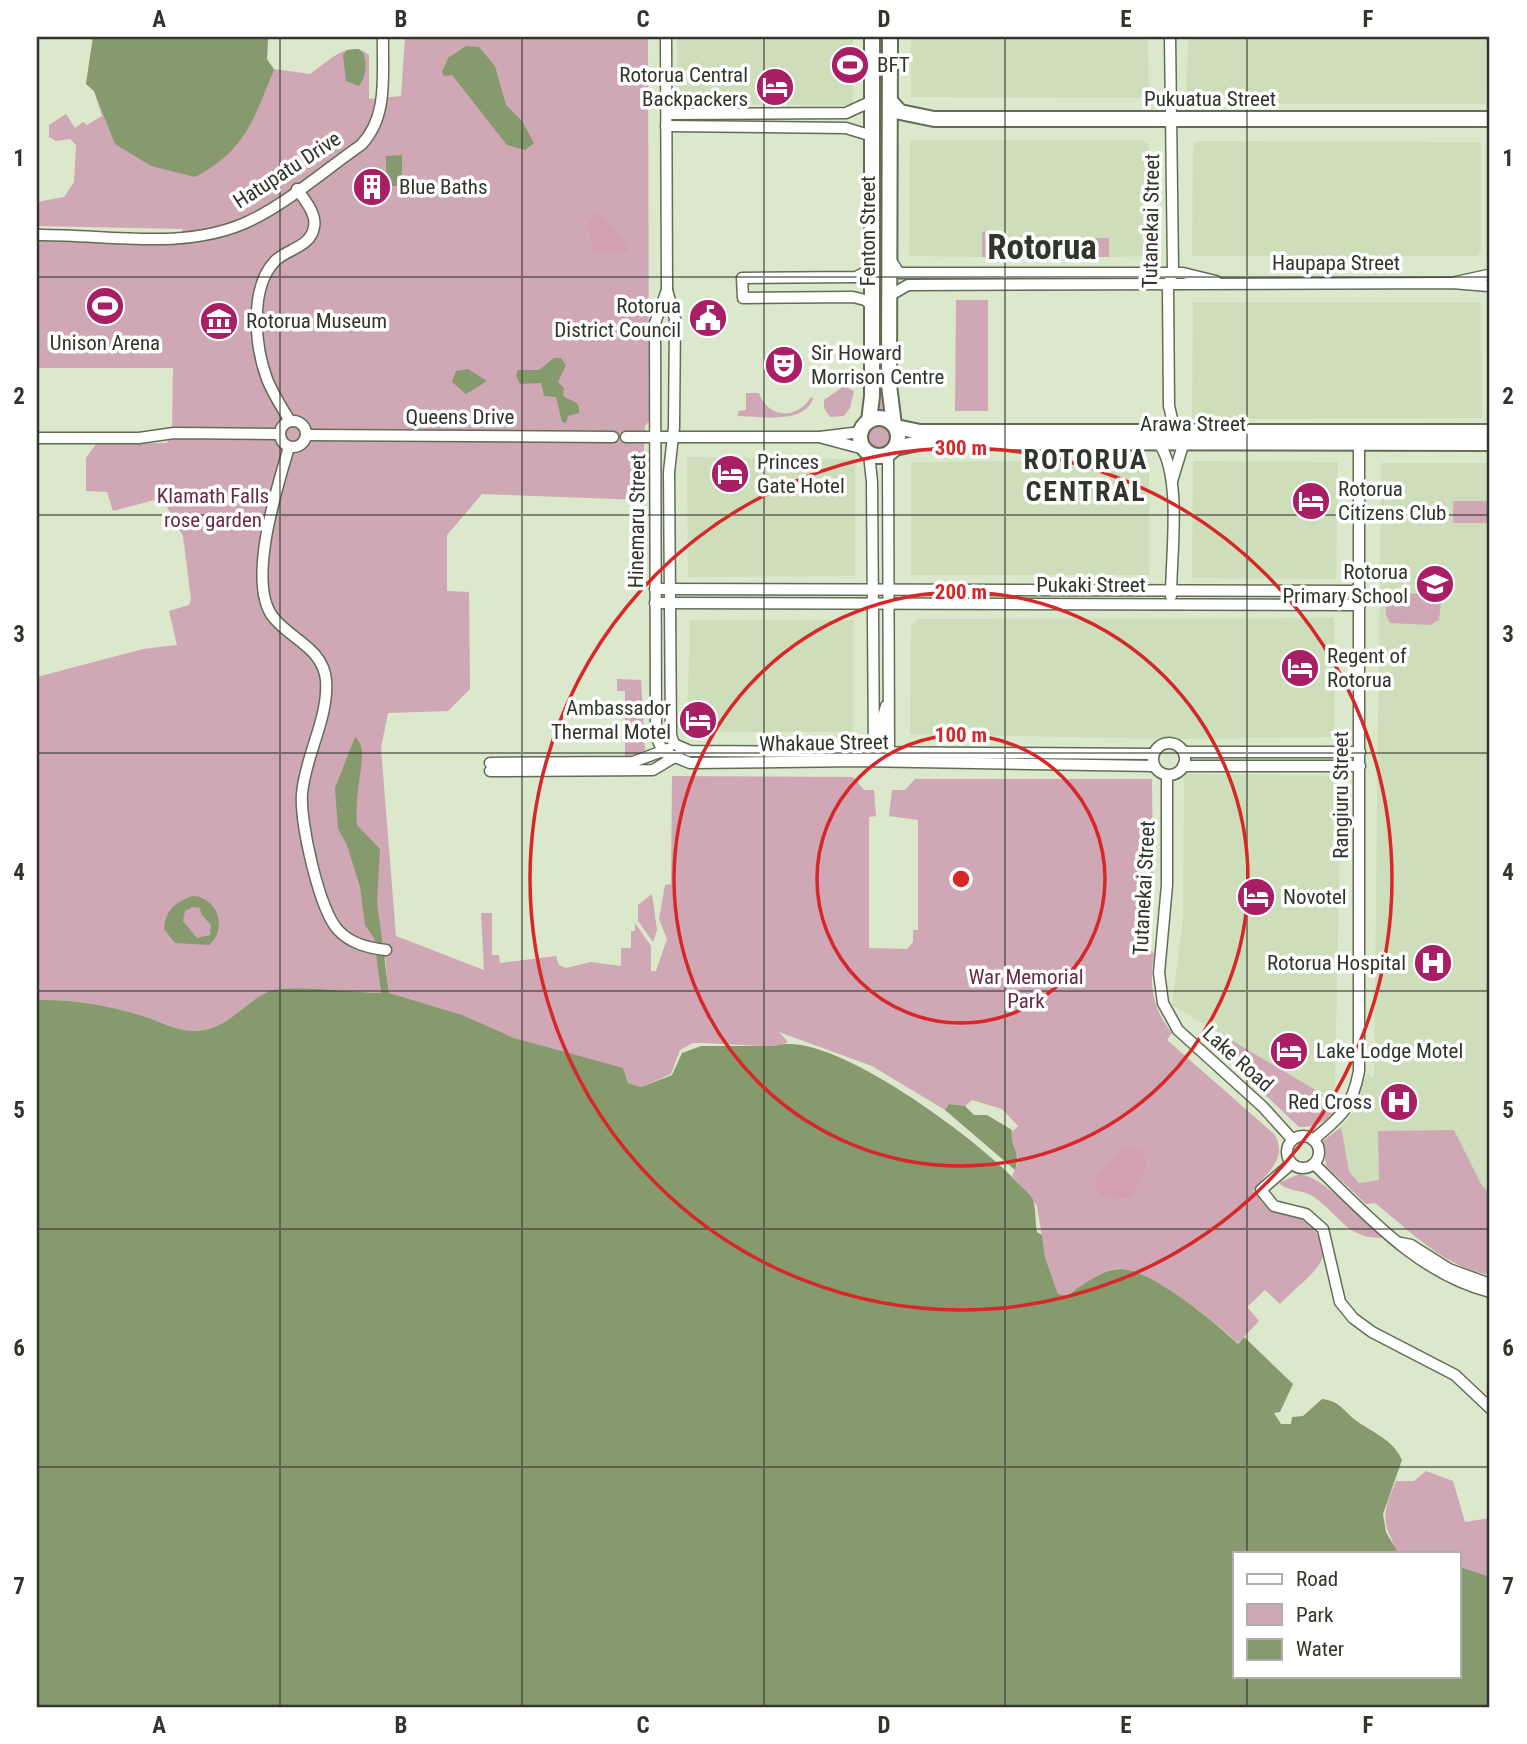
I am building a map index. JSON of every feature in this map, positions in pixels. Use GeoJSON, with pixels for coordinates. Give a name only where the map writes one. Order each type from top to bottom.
{"type":"FeatureCollection","features":[{"type":"Feature","properties":{"kind":"main road","name":"Fenton Street"},"geometry":{"type":"LineString","coordinates":[[872,37],[883,117],[889,257],[890,397],[895,426]]}},
{"type":"Feature","properties":{"kind":"main road","name":"Fenton Street"},"geometry":{"type":"LineString","coordinates":[[865,427],[871,305],[870,270],[890,37]]}},
{"type":"Feature","properties":{"kind":"main road","name":"Pukuatua Street"},"geometry":{"type":"LineString","coordinates":[[883,117],[1489,120]]}},
{"type":"Feature","properties":{"kind":"main road"},"geometry":{"type":"LineString","coordinates":[[885,419],[895,426],[899,434],[892,451],[867,452],[865,427],[885,419]]}},
{"type":"Feature","properties":{"kind":"main road","name":"Arawa Street"},"geometry":{"type":"LineString","coordinates":[[895,426],[920,432],[1158,439]]}},
{"type":"Feature","properties":{"kind":"main road","name":"Arawa Street"},"geometry":{"type":"LineString","coordinates":[[1359,439],[1490,432]]}},
{"type":"Feature","properties":{"kind":"main road","name":"Arawa Street"},"geometry":{"type":"LineString","coordinates":[[892,451],[923,442],[1359,439],[1490,443]]}},
{"type":"Feature","properties":{"kind":"street","name":"Hatupatu Drive"},"geometry":{"type":"LineString","coordinates":[[37,235],[156,238],[210,233],[253,219],[360,145],[375,125],[382,101],[383,37]]}},
{"type":"Feature","properties":{"kind":"street","name":"Hinemaru Street"},"geometry":{"type":"LineString","coordinates":[[666,37],[667,290],[675,319],[673,438],[669,472],[671,735],[674,744]]}},
{"type":"Feature","properties":{"kind":"street","name":"Tutanekai Street"},"geometry":{"type":"LineString","coordinates":[[1170,37],[1172,273],[1169,285],[1169,406],[1173,423],[1183,439]]}},
{"type":"Feature","properties":{"kind":"street","name":"Pukuatua Street"},"geometry":{"type":"LineString","coordinates":[[667,114],[846,113],[883,117]]}},
{"type":"Feature","properties":{"kind":"street","name":"Pukuatua Street"},"geometry":{"type":"LineString","coordinates":[[666,126],[846,128],[883,117]]}},
{"type":"Feature","properties":{"kind":"street"},"geometry":{"type":"LineString","coordinates":[[289,447],[300,445],[306,435],[302,425],[290,421],[265,374],[258,305],[261,287],[271,266],[282,255],[305,242],[313,231],[314,218],[297,189]]}},
{"type":"Feature","properties":{"kind":"street","name":"Haupapa Street"},"geometry":{"type":"LineString","coordinates":[[889,257],[899,273],[1172,273],[1195,274],[1220,282]]}},
{"type":"Feature","properties":{"kind":"street"},"geometry":{"type":"LineString","coordinates":[[870,270],[856,277],[742,278],[743,298],[853,298],[865,300],[871,305]]}},
{"type":"Feature","properties":{"kind":"street","name":"Haupapa Street"},"geometry":{"type":"LineString","coordinates":[[889,296],[908,285],[1489,281]]}},
{"type":"Feature","properties":{"kind":"street","name":"Hinemaru Street"},"geometry":{"type":"LineString","coordinates":[[663,752],[656,736],[655,323],[667,290]]}},
{"type":"Feature","properties":{"kind":"street","name":"Tutanekai Street"},"geometry":{"type":"LineString","coordinates":[[1158,439],[1169,406]]}},
{"type":"Feature","properties":{"kind":"street"},"geometry":{"type":"LineString","coordinates":[[289,447],[279,434],[283,425],[290,421]]}},
{"type":"Feature","properties":{"kind":"street"},"geometry":{"type":"LineString","coordinates":[[626,436],[819,438],[865,427]]}},
{"type":"Feature","properties":{"kind":"street"},"geometry":{"type":"LineString","coordinates":[[37,439],[139,438],[174,433],[279,434]]}},
{"type":"Feature","properties":{"kind":"street","name":"Queens Drive"},"geometry":{"type":"LineString","coordinates":[[306,435],[613,437]]}},
{"type":"Feature","properties":{"kind":"street"},"geometry":{"type":"LineString","coordinates":[[819,438],[867,452],[872,482],[872,603],[882,756]]}},
{"type":"Feature","properties":{"kind":"street"},"geometry":{"type":"LineString","coordinates":[[1158,439],[1169,458],[1172,481],[1171,604]]}},
{"type":"Feature","properties":{"kind":"street"},"geometry":{"type":"LineString","coordinates":[[1172,481],[1183,439]]}},
{"type":"Feature","properties":{"kind":"street","name":"Rangiuru Street"},"geometry":{"type":"LineString","coordinates":[[1313,1140],[1331,1128],[1343,1113],[1353,1095],[1359,1071],[1359,439]]}},
{"type":"Feature","properties":{"kind":"street"},"geometry":{"type":"LineString","coordinates":[[289,447],[268,522],[265,596],[274,618],[314,652],[326,677],[325,697],[302,792],[303,822],[331,921],[340,933],[370,948],[386,950]]}},
{"type":"Feature","properties":{"kind":"street"},"geometry":{"type":"LineString","coordinates":[[882,756],[889,697],[888,589],[892,451]]}},
{"type":"Feature","properties":{"kind":"street","name":"Pukaki Street"},"geometry":{"type":"LineString","coordinates":[[655,589],[1360,591]]}},
{"type":"Feature","properties":{"kind":"street","name":"Pukaki Street"},"geometry":{"type":"LineString","coordinates":[[655,603],[1360,605]]}},
{"type":"Feature","properties":{"kind":"street"},"geometry":{"type":"LineString","coordinates":[[1184,752],[1183,766],[1176,773],[1167,775],[1154,766],[1153,754],[1160,745],[1170,742],[1184,752],[1360,752]]}},
{"type":"Feature","properties":{"kind":"street"},"geometry":{"type":"LineString","coordinates":[[674,744],[684,750],[653,770],[489,767],[633,762],[663,752],[674,744]]}},
{"type":"Feature","properties":{"kind":"street","name":"Whakaue Street"},"geometry":{"type":"LineString","coordinates":[[684,750],[1154,766]]}},
{"type":"Feature","properties":{"kind":"street","name":"Whakaue Street"},"geometry":{"type":"LineString","coordinates":[[663,752],[675,758],[704,763],[882,756],[1153,754]]}},
{"type":"Feature","properties":{"kind":"street"},"geometry":{"type":"LineString","coordinates":[[1183,766],[1360,766]]}},
{"type":"Feature","properties":{"kind":"street","name":"Tutanekai Street"},"geometry":{"type":"LineString","coordinates":[[1163,1003],[1159,973],[1167,885],[1167,775]]}},
{"type":"Feature","properties":{"kind":"street","name":"Lake Road"},"geometry":{"type":"LineString","coordinates":[[1163,1003],[1178,1030],[1270,1114],[1292,1139]]}},
{"type":"Feature","properties":{"kind":"street"},"geometry":{"type":"LineString","coordinates":[[1303,1136],[1313,1140],[1319,1152],[1314,1164],[1305,1168],[1291,1164],[1286,1149],[1292,1139],[1303,1136]]}},
{"type":"Feature","properties":{"kind":"street"},"geometry":{"type":"LineString","coordinates":[[1291,1164],[1261,1190],[1274,1206],[1306,1214],[1321,1226],[1329,1246],[1340,1302],[1353,1318],[1378,1336],[1455,1376],[1490,1408]]}},
{"type":"Feature","properties":{"kind":"street"},"geometry":{"type":"LineString","coordinates":[[1314,1164],[1401,1243],[1406,1251],[1445,1275],[1490,1291]]}},
{"type":"Feature","properties":{"kind":"street"},"geometry":{"type":"LineString","coordinates":[[1401,1243],[1411,1245],[1450,1269],[1490,1284]]}},
{"type":"Feature","properties":{"kind":"shaded area"},"geometry":{"type":"Polygon","coordinates":[[[677,37],[853,37],[853,105],[678,104],[677,37]]]}},
{"type":"Feature","properties":{"kind":"shaded area"},"geometry":{"type":"Polygon","coordinates":[[[911,37],[1148,37],[1149,98],[911,97],[911,37]]]}},
{"type":"Feature","properties":{"kind":"shaded area"},"geometry":{"type":"Polygon","coordinates":[[[1188,37],[1487,37],[1486,104],[1186,104],[1188,37]]]}},
{"type":"Feature","properties":{"kind":"shaded area"},"geometry":{"type":"Polygon","coordinates":[[[910,140],[1142,140],[1149,145],[1148,256],[1109,257],[1108,238],[985,239],[982,232],[982,257],[909,256],[910,140]]]}},
{"type":"Feature","properties":{"kind":"shaded area"},"geometry":{"type":"Polygon","coordinates":[[[1197,141],[1481,142],[1481,252],[1477,256],[1192,256],[1193,146],[1197,141]]]}},
{"type":"Feature","properties":{"kind":"shaded area"},"geometry":{"type":"Polygon","coordinates":[[[598,213],[622,237],[628,251],[594,251],[588,224],[598,213]]]}},
{"type":"Feature","properties":{"kind":"shaded area"},"geometry":{"type":"Polygon","coordinates":[[[1193,302],[1481,302],[1482,418],[1192,419],[1193,302]]]}},
{"type":"Feature","properties":{"kind":"shaded area"},"geometry":{"type":"Polygon","coordinates":[[[687,457],[855,459],[855,576],[688,577],[687,457]]]}},
{"type":"Feature","properties":{"kind":"shaded area"},"geometry":{"type":"Polygon","coordinates":[[[1149,460],[1149,575],[911,575],[911,462],[1149,460]]]}},
{"type":"Feature","properties":{"kind":"shaded area"},"geometry":{"type":"Polygon","coordinates":[[[1193,461],[1338,462],[1336,579],[1192,578],[1193,461]]]}},
{"type":"Feature","properties":{"kind":"shaded area","name":"Rotorua Hospital"},"geometry":{"type":"Polygon","coordinates":[[[1381,463],[1490,463],[1490,1194],[1481,1184],[1379,1180],[1359,1183],[1349,1171],[1343,1144],[1341,1127],[1356,1109],[1366,1074],[1374,1078],[1381,463]]]}},
{"type":"Feature","properties":{"kind":"shaded area"},"geometry":{"type":"Polygon","coordinates":[[[1334,618],[1335,737],[1171,739],[910,734],[911,626],[918,619],[1334,618]]]}},
{"type":"Feature","properties":{"kind":"shaded area"},"geometry":{"type":"Polygon","coordinates":[[[690,620],[853,620],[853,732],[687,732],[690,620]]]}},
{"type":"Feature","properties":{"kind":"shaded area"},"geometry":{"type":"Polygon","coordinates":[[[1184,774],[1341,776],[1335,1088],[1331,1100],[1172,1005],[1183,918],[1184,774]]]}},
{"type":"Feature","properties":{"kind":"shaded area"},"geometry":{"type":"Polygon","coordinates":[[[1123,1148],[1143,1151],[1145,1163],[1142,1176],[1129,1198],[1103,1196],[1096,1191],[1095,1177],[1123,1148]]]}},
{"type":"Feature","properties":{"kind":"green space"},"geometry":{"type":"Polygon","coordinates":[[[93,37],[268,37],[267,59],[274,69],[310,74],[346,50],[361,50],[369,55],[369,99],[401,96],[405,37],[648,37],[649,421],[645,426],[642,500],[482,494],[447,535],[447,591],[469,592],[470,689],[448,711],[388,713],[381,748],[396,936],[484,970],[481,913],[492,913],[492,955],[499,955],[500,963],[556,956],[559,965],[566,968],[591,962],[621,966],[621,948],[631,948],[631,931],[635,931],[635,923],[651,946],[651,971],[656,971],[667,939],[659,919],[665,885],[671,884],[672,776],[853,777],[864,790],[874,790],[876,816],[869,817],[869,948],[907,949],[913,942],[913,930],[918,930],[918,820],[889,816],[892,790],[905,790],[915,779],[1152,779],[1153,885],[1146,943],[1154,954],[1152,986],[1156,1005],[1172,1033],[1167,1040],[1274,1134],[1278,1142],[1278,1157],[1253,1191],[1269,1206],[1309,1224],[1318,1235],[1323,1248],[1318,1266],[1280,1304],[1265,1290],[1247,1307],[1259,1321],[1238,1343],[1179,1296],[1143,1275],[1127,1270],[1108,1271],[1067,1296],[1058,1294],[1045,1257],[1037,1206],[1012,1176],[1019,1161],[1010,1134],[1018,1126],[1002,1109],[972,1100],[965,1106],[949,1104],[945,1110],[872,1066],[779,1032],[788,1042],[777,1047],[693,1043],[680,1050],[671,1074],[641,1087],[628,1083],[624,1072],[514,1038],[389,993],[385,958],[378,967],[381,993],[279,989],[259,997],[225,1022],[206,1030],[181,1029],[103,1006],[37,1000],[37,677],[143,649],[177,645],[169,611],[189,605],[191,599],[183,536],[162,498],[113,511],[107,492],[86,491],[86,458],[96,444],[167,443],[172,428],[173,368],[37,368],[37,240],[175,245],[183,229],[37,226],[37,202],[64,197],[74,182],[76,145],[70,139],[56,141],[49,137],[49,125],[66,114],[75,128],[83,122],[87,125],[102,116],[94,91],[86,84],[93,37]]]}},
{"type":"Feature","properties":{"kind":"green space"},"geometry":{"type":"Polygon","coordinates":[[[877,210],[883,210],[886,412],[875,412],[877,210]]]}},
{"type":"Feature","properties":{"kind":"green space"},"geometry":{"type":"Polygon","coordinates":[[[985,231],[985,239],[1109,238],[1109,257],[982,257],[982,232],[985,231]]]}},
{"type":"Feature","properties":{"kind":"green space"},"geometry":{"type":"Polygon","coordinates":[[[956,300],[988,300],[988,411],[955,411],[956,300]]]}},
{"type":"Feature","properties":{"kind":"green space"},"geometry":{"type":"Polygon","coordinates":[[[844,386],[854,391],[850,408],[844,416],[830,417],[824,408],[824,400],[844,386]]]}},
{"type":"Feature","properties":{"kind":"green space"},"geometry":{"type":"Polygon","coordinates":[[[746,393],[759,393],[769,408],[783,413],[798,410],[811,397],[813,399],[808,407],[791,416],[738,416],[738,411],[746,410],[746,393]]]}},
{"type":"Feature","properties":{"kind":"green space"},"geometry":{"type":"Polygon","coordinates":[[[880,424],[890,428],[894,438],[890,448],[880,452],[870,448],[866,438],[870,428],[880,424]]]}},
{"type":"Feature","properties":{"kind":"green space"},"geometry":{"type":"Polygon","coordinates":[[[1453,501],[1490,501],[1490,523],[1453,523],[1453,501]]]}},
{"type":"Feature","properties":{"kind":"green space"},"geometry":{"type":"Polygon","coordinates":[[[1394,593],[1435,594],[1441,602],[1439,620],[1430,625],[1390,623],[1386,615],[1386,600],[1394,593]]]}},
{"type":"Feature","properties":{"kind":"green space"},"geometry":{"type":"Polygon","coordinates":[[[617,679],[641,680],[645,750],[636,755],[625,756],[625,691],[617,691],[617,679]]]}},
{"type":"Feature","properties":{"kind":"green space"},"geometry":{"type":"Polygon","coordinates":[[[652,894],[657,930],[653,942],[638,921],[638,905],[652,894]]]}},
{"type":"Feature","properties":{"kind":"green space"},"geometry":{"type":"Polygon","coordinates":[[[1221,1034],[1339,1104],[1322,1122],[1299,1127],[1217,1049],[1221,1034]]]}},
{"type":"Feature","properties":{"kind":"green space"},"geometry":{"type":"Polygon","coordinates":[[[1341,1127],[1349,1171],[1359,1183],[1379,1180],[1378,1131],[1454,1130],[1481,1184],[1490,1194],[1490,1275],[1473,1271],[1443,1256],[1375,1203],[1366,1204],[1326,1166],[1323,1141],[1341,1127]]]}},
{"type":"Feature","properties":{"kind":"green space"},"geometry":{"type":"Polygon","coordinates":[[[1299,1174],[1321,1183],[1385,1238],[1361,1235],[1353,1231],[1314,1197],[1279,1183],[1299,1174]]]}},
{"type":"Feature","properties":{"kind":"green space"},"geometry":{"type":"Polygon","coordinates":[[[1426,1471],[1453,1481],[1465,1522],[1490,1518],[1490,1577],[1460,1568],[1460,1552],[1397,1552],[1386,1523],[1388,1503],[1396,1481],[1414,1481],[1426,1471]]]}},
{"type":"Feature","properties":{"kind":"water"},"geometry":{"type":"Polygon","coordinates":[[[93,37],[268,37],[267,59],[274,70],[246,132],[226,156],[195,177],[151,166],[115,144],[94,91],[86,84],[93,37]]]}},
{"type":"Feature","properties":{"kind":"water"},"geometry":{"type":"Polygon","coordinates":[[[466,46],[479,47],[495,66],[506,105],[522,121],[534,143],[525,150],[507,145],[452,75],[444,76],[442,72],[448,58],[466,46]]]}},
{"type":"Feature","properties":{"kind":"water"},"geometry":{"type":"Polygon","coordinates":[[[359,49],[364,54],[366,67],[359,86],[346,81],[343,55],[347,50],[359,49]]]}},
{"type":"Feature","properties":{"kind":"water"},"geometry":{"type":"Polygon","coordinates":[[[402,155],[402,186],[386,186],[386,156],[402,155]]]}},
{"type":"Feature","properties":{"kind":"water"},"geometry":{"type":"Polygon","coordinates":[[[554,358],[561,358],[566,365],[558,382],[564,388],[563,395],[579,408],[579,413],[568,416],[566,423],[562,422],[556,397],[544,396],[541,383],[520,384],[516,376],[518,370],[539,370],[554,358]]]}},
{"type":"Feature","properties":{"kind":"water"},"geometry":{"type":"Polygon","coordinates":[[[468,369],[487,381],[466,394],[452,382],[456,371],[468,369]]]}},
{"type":"Feature","properties":{"kind":"water"},"geometry":{"type":"Polygon","coordinates":[[[355,737],[361,746],[362,754],[357,825],[380,849],[377,902],[389,993],[462,1015],[514,1038],[623,1068],[628,1083],[641,1087],[672,1075],[682,1053],[701,1046],[800,1045],[831,1054],[902,1091],[937,1115],[996,1162],[1029,1195],[1034,1203],[1037,1232],[1042,1235],[1045,1257],[1058,1294],[1067,1296],[1092,1279],[1113,1270],[1133,1271],[1148,1277],[1182,1298],[1238,1344],[1244,1337],[1293,1384],[1280,1412],[1274,1413],[1281,1424],[1291,1424],[1292,1417],[1303,1416],[1322,1399],[1336,1404],[1387,1441],[1402,1460],[1383,1514],[1386,1532],[1397,1552],[1233,1552],[1233,1678],[1460,1678],[1460,1567],[1490,1577],[1490,1707],[37,1707],[37,1000],[103,1006],[194,1031],[216,1027],[258,997],[278,989],[381,993],[374,938],[365,925],[360,887],[347,845],[338,829],[335,788],[355,737]]]}},
{"type":"Feature","properties":{"kind":"water"},"geometry":{"type":"Polygon","coordinates":[[[192,896],[201,897],[214,907],[219,922],[218,931],[209,945],[175,943],[164,929],[169,912],[192,896]],[[192,907],[185,911],[183,921],[197,938],[210,935],[211,925],[201,914],[200,908],[192,907]]]}},
{"type":"Feature","properties":{"kind":"water"},"geometry":{"type":"Polygon","coordinates":[[[949,1104],[965,1106],[974,1115],[987,1115],[1012,1130],[1017,1158],[1015,1170],[945,1110],[949,1104]]]}},
{"type":"Feature","properties":{"kind":"place","name":"BFT"},"geometry":{"type":"Point","coordinates":[850,65]}},
{"type":"Feature","properties":{"kind":"place","name":"Rotorua Central Backpackers"},"geometry":{"type":"Point","coordinates":[775,87]}},
{"type":"Feature","properties":{"kind":"place","name":"Blue Baths"},"geometry":{"type":"Point","coordinates":[372,187]}},
{"type":"Feature","properties":{"kind":"place","name":"Unison Arena"},"geometry":{"type":"Point","coordinates":[105,306]}},
{"type":"Feature","properties":{"kind":"place","name":"Rotorua District Council"},"geometry":{"type":"Point","coordinates":[708,318]}},
{"type":"Feature","properties":{"kind":"place","name":"Rotorua Museum"},"geometry":{"type":"Point","coordinates":[219,321]}},
{"type":"Feature","properties":{"kind":"place","name":"Sir Howard Morrison Centre"},"geometry":{"type":"Point","coordinates":[784,365]}},
{"type":"Feature","properties":{"kind":"place","name":"Princes Gate Hotel"},"geometry":{"type":"Point","coordinates":[730,474]}},
{"type":"Feature","properties":{"kind":"place","name":"Rotorua Citizens Club"},"geometry":{"type":"Point","coordinates":[1311,501]}},
{"type":"Feature","properties":{"kind":"place","name":"Rotorua Primary School"},"geometry":{"type":"Point","coordinates":[1435,584]}},
{"type":"Feature","properties":{"kind":"place","name":"Regent of Rotorua"},"geometry":{"type":"Point","coordinates":[1300,668]}},
{"type":"Feature","properties":{"kind":"place","name":"Ambassador Thermal Motel"},"geometry":{"type":"Point","coordinates":[698,720]}},
{"type":"Feature","properties":{"kind":"place","name":"Novotel"},"geometry":{"type":"Point","coordinates":[1256,897]}},
{"type":"Feature","properties":{"kind":"place","name":"Rotorua Hospital"},"geometry":{"type":"Point","coordinates":[1433,963]}},
{"type":"Feature","properties":{"kind":"place","name":"Lake Lodge Motel"},"geometry":{"type":"Point","coordinates":[1289,1051]}},
{"type":"Feature","properties":{"kind":"place","name":"Red Cross"},"geometry":{"type":"Point","coordinates":[1399,1102]}},
{"type":"Feature","properties":{"kind":"district","name":"Rotorua"},"geometry":{"type":"Point","coordinates":[1042,247]}},
{"type":"Feature","properties":{"kind":"district","name":"ROTORUA CENTRAL"},"geometry":{"type":"Point","coordinates":[1086,475]}},
{"type":"Feature","properties":{"kind":"park label","name":"Klamath Falls rose garden"},"geometry":{"type":"Point","coordinates":[213,508]}},
{"type":"Feature","properties":{"kind":"park label","name":"War Memorial Park"},"geometry":{"type":"Point","coordinates":[1026,989]}}]}
